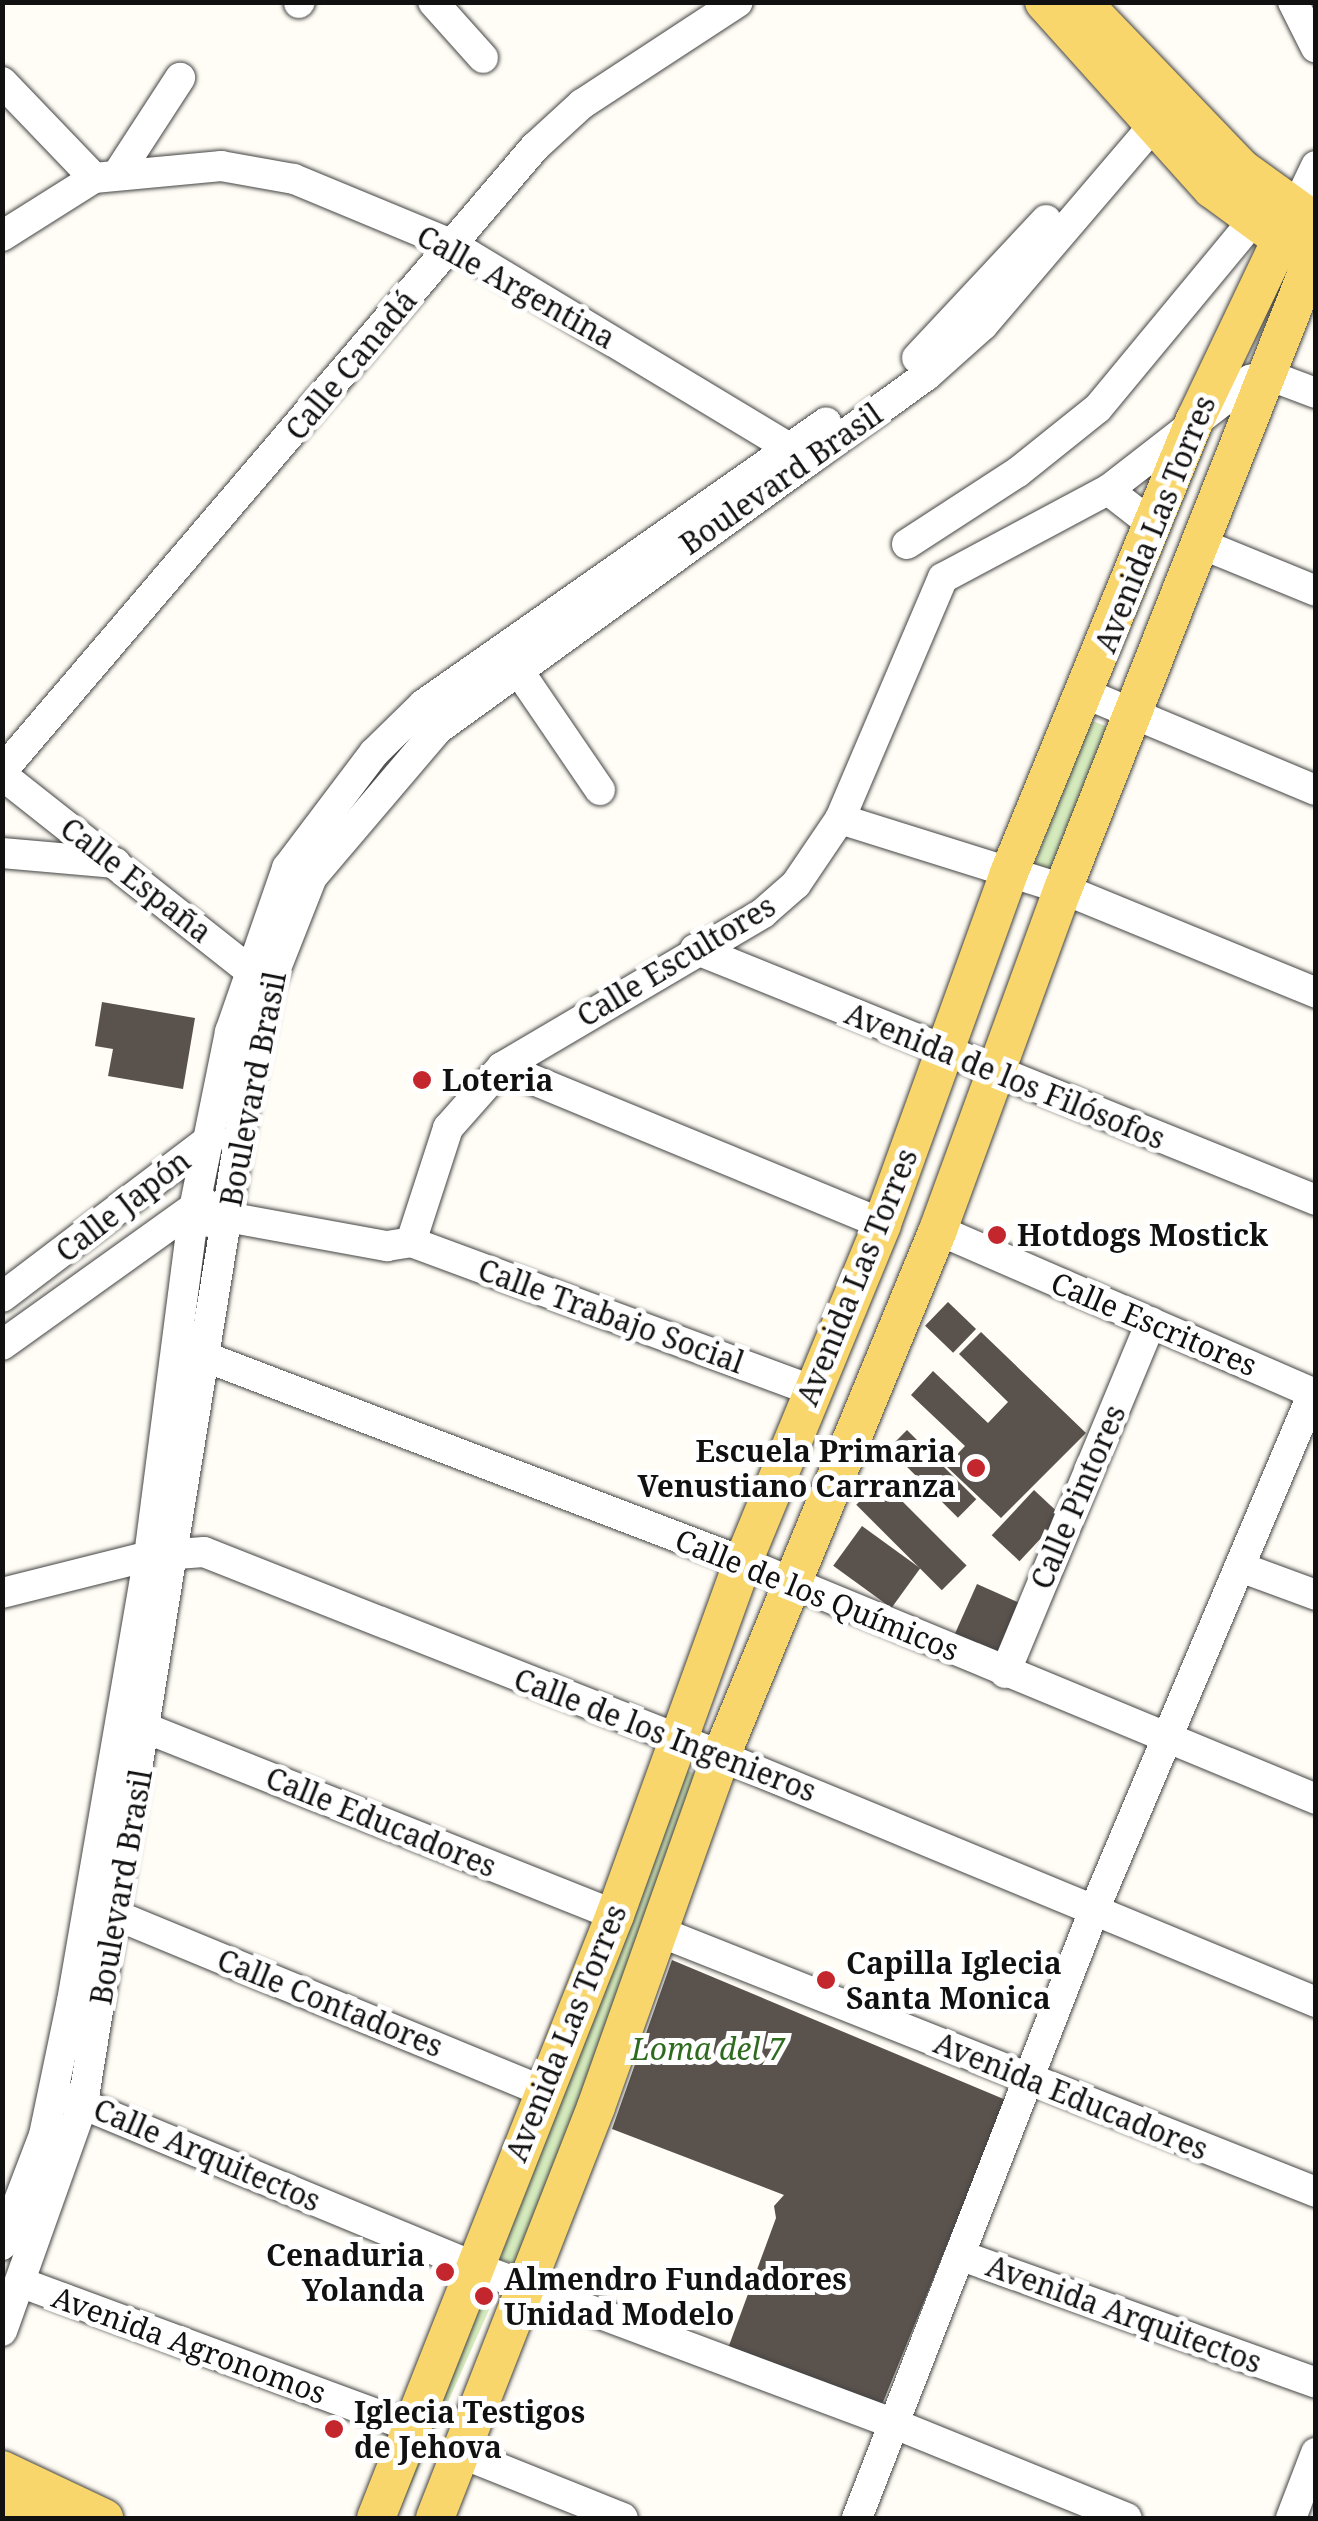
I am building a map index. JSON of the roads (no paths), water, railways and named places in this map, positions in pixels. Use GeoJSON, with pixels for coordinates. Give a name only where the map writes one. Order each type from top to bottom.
{"type":"FeatureCollection","features":[{"type":"Feature","properties":{"kind":"main road"},"geometry":{"type":"LineString","coordinates":[[1044,2],[1159,105],[1303,223]]}},
{"type":"Feature","properties":{"kind":"main road"},"geometry":{"type":"LineString","coordinates":[[1082,2],[1159,105]]}},
{"type":"Feature","properties":{"kind":"main road","name":"Avenida Las Torres"},"geometry":{"type":"LineString","coordinates":[[435,2518],[660,1932],[721,1756],[938,1230],[1063,888],[1204,546],[1268,375],[1303,223]]}},
{"type":"Feature","properties":{"kind":"main road","name":"Avenida Las Torres"},"geometry":{"type":"LineString","coordinates":[[376,2518],[472,2266],[615,1914],[742,1562],[882,1224],[1009,873],[1086,694],[1195,420],[1303,223]]}},
{"type":"Feature","properties":{"kind":"main road"},"geometry":{"type":"LineString","coordinates":[[16,2499],[104,2518]]}},
{"type":"Feature","properties":{"kind":"street"},"geometry":{"type":"LineString","coordinates":[[433,2],[483,58]]}},
{"type":"Feature","properties":{"kind":"street","name":"Calle Canadá"},"geometry":{"type":"LineString","coordinates":[[5,765],[535,147],[582,104],[738,2]]}},
{"type":"Feature","properties":{"kind":"street"},"geometry":{"type":"LineString","coordinates":[[1293,2],[1316,48]]}},
{"type":"Feature","properties":{"kind":"street"},"geometry":{"type":"LineString","coordinates":[[2,82],[106,176],[180,78]]}},
{"type":"Feature","properties":{"kind":"street","name":"Boulevard Brasil"},"geometry":{"type":"LineString","coordinates":[[2,2331],[82,2103],[148,1729],[193,1218],[209,1140],[286,868],[374,754],[424,704],[915,360],[1159,105]]}},
{"type":"Feature","properties":{"kind":"street","name":"Boulevard Brasil"},"geometry":{"type":"LineString","coordinates":[[2,2246],[53,2094],[203,1356],[244,1115],[258,977],[312,877],[342,835],[438,729],[516,667],[927,375],[983,326],[1159,105]]}},
{"type":"Feature","properties":{"kind":"street","name":"Calle Argentina"},"geometry":{"type":"LineString","coordinates":[[2,236],[106,176],[221,166],[294,179],[452,245],[789,448]]}},
{"type":"Feature","properties":{"kind":"street"},"geometry":{"type":"LineString","coordinates":[[907,544],[1018,472],[1098,408],[1303,223]]}},
{"type":"Feature","properties":{"kind":"street"},"geometry":{"type":"LineString","coordinates":[[1268,375],[1316,393]]}},
{"type":"Feature","properties":{"kind":"street","name":"Calle Escultores"},"geometry":{"type":"LineString","coordinates":[[410,1242],[448,1128],[502,1067],[695,948],[764,913],[796,884],[840,818],[942,578],[1108,490],[1230,390],[1268,375]]}},
{"type":"Feature","properties":{"kind":"street"},"geometry":{"type":"LineString","coordinates":[[1108,490],[1153,525]]}},
{"type":"Feature","properties":{"kind":"street"},"geometry":{"type":"LineString","coordinates":[[1204,546],[1316,591]]}},
{"type":"Feature","properties":{"kind":"street"},"geometry":{"type":"LineString","coordinates":[[516,667],[600,790]]}},
{"type":"Feature","properties":{"kind":"street"},"geometry":{"type":"LineString","coordinates":[[1086,694],[1136,711],[1316,790]]}},
{"type":"Feature","properties":{"kind":"street","name":"Calle España"},"geometry":{"type":"LineString","coordinates":[[5,765],[116,863],[258,977]]}},
{"type":"Feature","properties":{"kind":"street"},"geometry":{"type":"LineString","coordinates":[[840,818],[1063,888],[1316,992]]}},
{"type":"Feature","properties":{"kind":"street"},"geometry":{"type":"LineString","coordinates":[[2,853],[116,863]]}},
{"type":"Feature","properties":{"kind":"street","name":"Avenida de los Filósofos"},"geometry":{"type":"LineString","coordinates":[[695,948],[945,1054],[1316,1200]]}},
{"type":"Feature","properties":{"kind":"street"},"geometry":{"type":"LineString","coordinates":[[502,1067],[882,1224]]}},
{"type":"Feature","properties":{"kind":"street","name":"Calle Japón"},"geometry":{"type":"LineString","coordinates":[[2,1297],[244,1115]]}},
{"type":"Feature","properties":{"kind":"street","name":"Calle Japón"},"geometry":{"type":"LineString","coordinates":[[2,1345],[193,1218],[232,1178]]}},
{"type":"Feature","properties":{"kind":"street"},"geometry":{"type":"LineString","coordinates":[[193,1218],[228,1217],[388,1246],[410,1242]]}},
{"type":"Feature","properties":{"kind":"street","name":"Calle Escritores"},"geometry":{"type":"LineString","coordinates":[[938,1230],[1314,1394]]}},
{"type":"Feature","properties":{"kind":"street","name":"Calle Trabajo Social"},"geometry":{"type":"LineString","coordinates":[[410,1242],[810,1390]]}},
{"type":"Feature","properties":{"kind":"street","name":"Calle Pintores"},"geometry":{"type":"LineString","coordinates":[[1005,1673],[1151,1322]]}},
{"type":"Feature","properties":{"kind":"street","name":"Calle de los Químicos"},"geometry":{"type":"LineString","coordinates":[[203,1356],[742,1562],[789,1585],[1316,1799]]}},
{"type":"Feature","properties":{"kind":"street"},"geometry":{"type":"LineString","coordinates":[[962,2256],[1095,1908],[1314,1394]]}},
{"type":"Feature","properties":{"kind":"street","name":"Calle de los Ingenieros"},"geometry":{"type":"LineString","coordinates":[[2,1593],[162,1553],[204,1552],[721,1756],[1316,2002]]}},
{"type":"Feature","properties":{"kind":"street"},"geometry":{"type":"LineString","coordinates":[[1240,1568],[1316,1595]]}},
{"type":"Feature","properties":{"kind":"street","name":"Calle Educadores"},"geometry":{"type":"LineString","coordinates":[[148,1729],[615,1914]]}},
{"type":"Feature","properties":{"kind":"street","name":"Calle Contadores"},"geometry":{"type":"LineString","coordinates":[[118,1916],[543,2091]]}},
{"type":"Feature","properties":{"kind":"street","name":"Avenida Educadores"},"geometry":{"type":"LineString","coordinates":[[660,1932],[1316,2192]]}},
{"type":"Feature","properties":{"kind":"street","name":"Calle Arquitectos"},"geometry":{"type":"LineString","coordinates":[[53,2094],[472,2266]]}},
{"type":"Feature","properties":{"kind":"street","name":"Avenida Arquitectos"},"geometry":{"type":"LineString","coordinates":[[896,2424],[962,2256],[1316,2383]]}},
{"type":"Feature","properties":{"kind":"street"},"geometry":{"type":"LineString","coordinates":[[472,2266],[896,2424],[1127,2518]]}},
{"type":"Feature","properties":{"kind":"street","name":"Avenida Agronomos"},"geometry":{"type":"LineString","coordinates":[[22,2283],[412,2427]]}},
{"type":"Feature","properties":{"kind":"street"},"geometry":{"type":"LineString","coordinates":[[857,2518],[896,2424]]}},
{"type":"Feature","properties":{"kind":"street"},"geometry":{"type":"LineString","coordinates":[[1291,2518],[1316,2453]]}},
{"type":"Feature","properties":{"kind":"street"},"geometry":{"type":"LineString","coordinates":[[462,2454],[623,2518]]}},
{"type":"Feature","properties":{"kind":"place","name":"Loteria"},"geometry":{"type":"Point","coordinates":[422,1080]}},
{"type":"Feature","properties":{"kind":"place","name":"Hotdogs Mostick"},"geometry":{"type":"Point","coordinates":[997,1235]}},
{"type":"Feature","properties":{"kind":"place","name":"Escuela Primaria Venustiano Carranza"},"geometry":{"type":"Point","coordinates":[976,1468]}},
{"type":"Feature","properties":{"kind":"place","name":"Capilla Iglecia Santa Monica"},"geometry":{"type":"Point","coordinates":[826,1980]}},
{"type":"Feature","properties":{"kind":"place","name":"Cenaduria Yolanda"},"geometry":{"type":"Point","coordinates":[445,2272]}},
{"type":"Feature","properties":{"kind":"place","name":"Almendro Fundadores Unidad Modelo"},"geometry":{"type":"Point","coordinates":[484,2296]}},
{"type":"Feature","properties":{"kind":"place","name":"Iglecia Testigos de Jehova"},"geometry":{"type":"Point","coordinates":[334,2429]}},
{"type":"Feature","properties":{"kind":"park label","name":"Loma del 7"},"geometry":{"type":"Point","coordinates":[708,2049]}}]}
